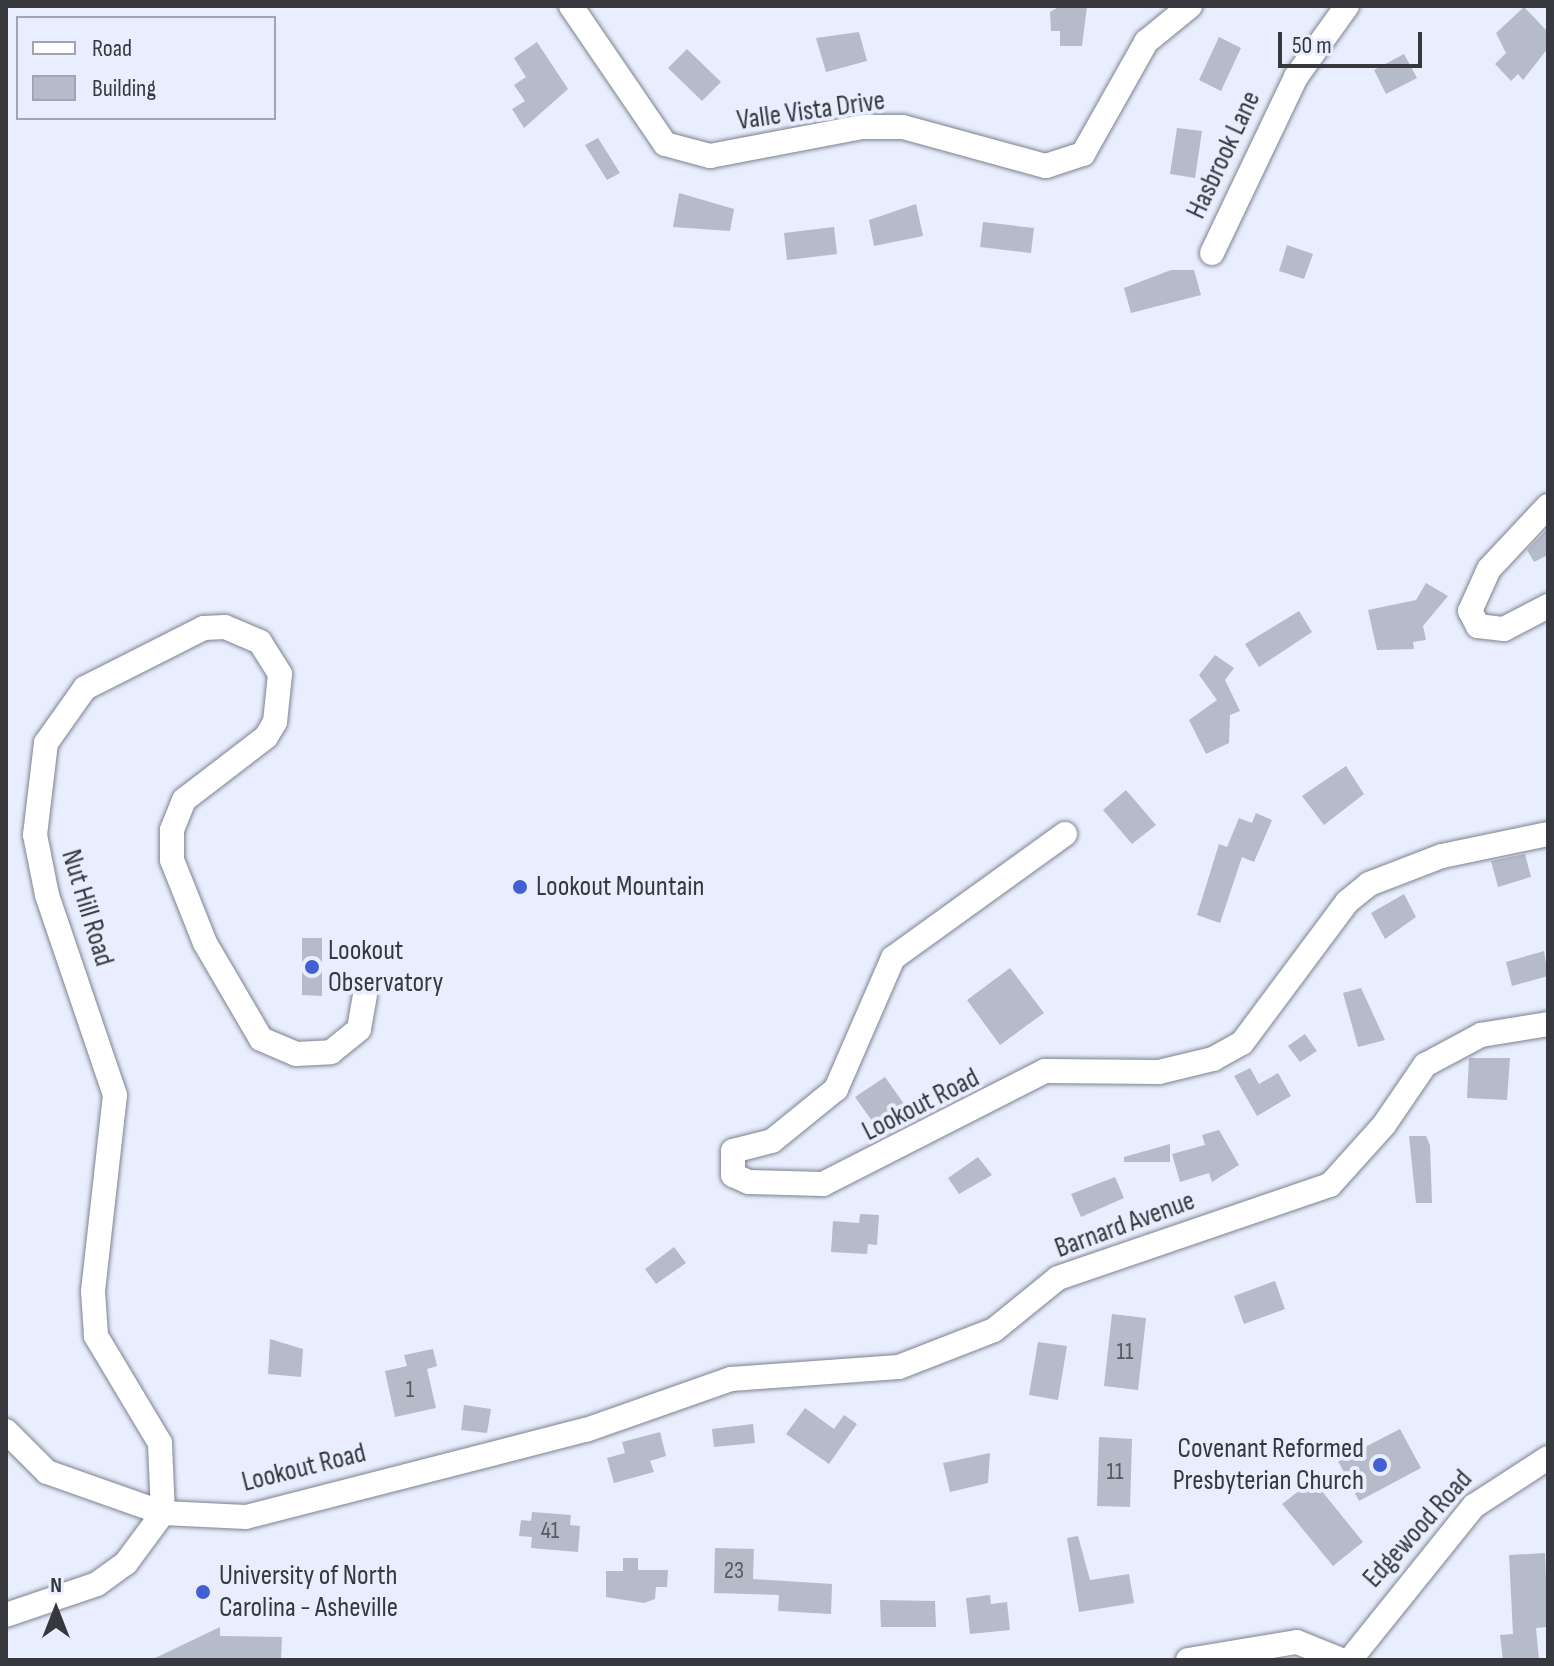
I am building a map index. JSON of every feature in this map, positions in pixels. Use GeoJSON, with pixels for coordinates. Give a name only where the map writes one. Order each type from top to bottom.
{"type":"FeatureCollection","features":[{"type":"Feature","properties":{"kind":"street","name":"Valle Vista Drive"},"geometry":{"type":"LineString","coordinates":[[571,6],[665,144],[710,156],[862,127],[903,127],[1046,166],[1083,154],[1146,42],[1190,6]]}},
{"type":"Feature","properties":{"kind":"street","name":"Hasbrook Lane"},"geometry":{"type":"LineString","coordinates":[[1212,253],[1296,77],[1347,6]]}},
{"type":"Feature","properties":{"kind":"street"},"geometry":{"type":"LineString","coordinates":[[1548,506],[1489,569],[1470,611],[1478,626],[1504,629],[1548,606]]}},
{"type":"Feature","properties":{"kind":"street","name":"Nut Hill Road"},"geometry":{"type":"LineString","coordinates":[[163,1513],[160,1443],[96,1336],[93,1291],[115,1095],[47,895],[35,835],[46,743],[85,688],[204,628],[225,627],[260,642],[280,674],[275,722],[184,800],[172,830],[172,860],[205,943],[261,1039],[296,1054],[331,1052],[359,1029],[365,996]]}},
{"type":"Feature","properties":{"kind":"street","name":"Lookout Road"},"geometry":{"type":"LineString","coordinates":[[1065,834],[893,958],[836,1089],[772,1141],[733,1151],[733,1175],[749,1182],[823,1184],[1045,1071],[1159,1072],[1213,1059],[1242,1043],[1347,902],[1369,884],[1442,856],[1548,834]]}},
{"type":"Feature","properties":{"kind":"street","name":"Barnard Avenue"},"geometry":{"type":"LineString","coordinates":[[586,1430],[731,1379],[899,1367],[994,1330],[1058,1278],[1330,1185],[1384,1125],[1425,1065],[1481,1035],[1548,1024]]}},
{"type":"Feature","properties":{"kind":"street","name":"Lookout Road"},"geometry":{"type":"LineString","coordinates":[[6,1431],[47,1472],[163,1513],[279,1512],[586,1430]]}},
{"type":"Feature","properties":{"kind":"street","name":"Edgewood Road"},"geometry":{"type":"LineString","coordinates":[[1350,1660],[1474,1506],[1548,1458]]}},
{"type":"Feature","properties":{"kind":"street"},"geometry":{"type":"LineString","coordinates":[[6,1615],[97,1584],[126,1563],[163,1513]]}},
{"type":"Feature","properties":{"kind":"street"},"geometry":{"type":"LineString","coordinates":[[1188,1660],[1297,1642],[1341,1660]]}},
{"type":"Feature","properties":{"kind":"building"},"geometry":{"type":"Polygon","coordinates":[[[1060,6],[1087,6],[1082,46],[1060,46],[1060,31],[1051,31],[1050,12],[1060,6]]]}},
{"type":"Feature","properties":{"kind":"building"},"geometry":{"type":"Polygon","coordinates":[[[1524,7],[1548,32],[1548,48],[1523,80],[1518,74],[1511,81],[1495,64],[1506,53],[1496,33],[1524,7]]]}},
{"type":"Feature","properties":{"kind":"building"},"geometry":{"type":"Polygon","coordinates":[[[859,32],[867,61],[826,72],[816,38],[859,32]]]}},
{"type":"Feature","properties":{"kind":"building"},"geometry":{"type":"Polygon","coordinates":[[[1219,37],[1241,48],[1221,91],[1199,80],[1219,37]]]}},
{"type":"Feature","properties":{"kind":"building"},"geometry":{"type":"Polygon","coordinates":[[[537,42],[568,89],[524,128],[512,109],[525,101],[514,85],[526,77],[514,58],[537,42]]]}},
{"type":"Feature","properties":{"kind":"building"},"geometry":{"type":"Polygon","coordinates":[[[687,49],[721,82],[702,101],[668,68],[687,49]]]}},
{"type":"Feature","properties":{"kind":"building"},"geometry":{"type":"Polygon","coordinates":[[[1404,54],[1417,78],[1386,94],[1374,70],[1404,54]]]}},
{"type":"Feature","properties":{"kind":"building"},"geometry":{"type":"Polygon","coordinates":[[[1177,128],[1202,131],[1195,178],[1170,174],[1177,128]]]}},
{"type":"Feature","properties":{"kind":"building"},"geometry":{"type":"Polygon","coordinates":[[[598,138],[620,173],[607,180],[585,145],[598,138]]]}},
{"type":"Feature","properties":{"kind":"building"},"geometry":{"type":"Polygon","coordinates":[[[679,193],[734,209],[730,231],[673,227],[679,193]]]}},
{"type":"Feature","properties":{"kind":"building"},"geometry":{"type":"Polygon","coordinates":[[[916,204],[923,236],[874,246],[869,220],[916,204]]]}},
{"type":"Feature","properties":{"kind":"building"},"geometry":{"type":"Polygon","coordinates":[[[983,222],[1034,228],[1031,253],[980,247],[983,222]]]}},
{"type":"Feature","properties":{"kind":"building"},"geometry":{"type":"Polygon","coordinates":[[[834,227],[837,254],[787,260],[784,233],[834,227]]]}},
{"type":"Feature","properties":{"kind":"building"},"geometry":{"type":"Polygon","coordinates":[[[1287,245],[1313,254],[1304,279],[1279,271],[1287,245]]]}},
{"type":"Feature","properties":{"kind":"building"},"geometry":{"type":"Polygon","coordinates":[[[1171,270],[1194,270],[1201,295],[1131,313],[1124,288],[1171,270]]]}},
{"type":"Feature","properties":{"kind":"building"},"geometry":{"type":"Polygon","coordinates":[[[1548,528],[1548,555],[1534,562],[1527,550],[1548,528]]]}},
{"type":"Feature","properties":{"kind":"building"},"geometry":{"type":"Polygon","coordinates":[[[1426,583],[1448,596],[1423,626],[1426,640],[1413,642],[1414,649],[1377,650],[1368,610],[1416,600],[1426,583]]]}},
{"type":"Feature","properties":{"kind":"building"},"geometry":{"type":"Polygon","coordinates":[[[1299,611],[1312,632],[1259,667],[1245,644],[1299,611]]]}},
{"type":"Feature","properties":{"kind":"building"},"geometry":{"type":"Polygon","coordinates":[[[1215,655],[1234,668],[1225,680],[1240,711],[1230,715],[1229,743],[1206,754],[1189,720],[1217,700],[1199,675],[1215,655]]]}},
{"type":"Feature","properties":{"kind":"building"},"geometry":{"type":"Polygon","coordinates":[[[1346,766],[1364,794],[1324,825],[1302,796],[1346,766]]]}},
{"type":"Feature","properties":{"kind":"building"},"geometry":{"type":"Polygon","coordinates":[[[1126,790],[1156,825],[1132,844],[1103,810],[1126,790]]]}},
{"type":"Feature","properties":{"kind":"building"},"geometry":{"type":"Polygon","coordinates":[[[1256,813],[1272,820],[1254,862],[1242,857],[1220,923],[1197,915],[1219,844],[1227,847],[1239,818],[1252,823],[1256,813]]]}},
{"type":"Feature","properties":{"kind":"building"},"geometry":{"type":"Polygon","coordinates":[[[1525,854],[1531,877],[1498,887],[1491,861],[1525,854]]]}},
{"type":"Feature","properties":{"kind":"building"},"geometry":{"type":"Polygon","coordinates":[[[1404,894],[1416,917],[1385,939],[1371,913],[1404,894]]]}},
{"type":"Feature","properties":{"kind":"building","name":"Lookout Observatory"},"geometry":{"type":"Polygon","coordinates":[[[302,938],[322,938],[322,996],[302,995],[302,938]]]}},
{"type":"Feature","properties":{"kind":"building"},"geometry":{"type":"Polygon","coordinates":[[[1544,951],[1548,976],[1512,986],[1506,962],[1544,951]]]}},
{"type":"Feature","properties":{"kind":"building"},"geometry":{"type":"Polygon","coordinates":[[[1010,968],[1044,1013],[1000,1045],[967,1000],[1010,968]]]}},
{"type":"Feature","properties":{"kind":"building"},"geometry":{"type":"Polygon","coordinates":[[[1361,988],[1385,1040],[1358,1047],[1343,993],[1361,988]]]}},
{"type":"Feature","properties":{"kind":"building"},"geometry":{"type":"Polygon","coordinates":[[[1305,1034],[1317,1051],[1300,1062],[1288,1046],[1305,1034]]]}},
{"type":"Feature","properties":{"kind":"building"},"geometry":{"type":"Polygon","coordinates":[[[1469,1058],[1510,1058],[1507,1100],[1467,1098],[1469,1058]]]}},
{"type":"Feature","properties":{"kind":"building"},"geometry":{"type":"Polygon","coordinates":[[[1250,1068],[1259,1084],[1278,1073],[1291,1096],[1257,1116],[1234,1076],[1250,1068]]]}},
{"type":"Feature","properties":{"kind":"building"},"geometry":{"type":"Polygon","coordinates":[[[885,1077],[907,1108],[877,1128],[855,1097],[885,1077]]]}},
{"type":"Feature","properties":{"kind":"building"},"geometry":{"type":"Polygon","coordinates":[[[1219,1130],[1239,1165],[1212,1182],[1209,1173],[1180,1182],[1172,1154],[1205,1145],[1202,1135],[1219,1130]]]}},
{"type":"Feature","properties":{"kind":"building"},"geometry":{"type":"Polygon","coordinates":[[[1409,1136],[1426,1136],[1430,1145],[1432,1203],[1416,1203],[1409,1136]]]}},
{"type":"Feature","properties":{"kind":"building"},"geometry":{"type":"Polygon","coordinates":[[[1170,1144],[1170,1162],[1124,1162],[1124,1157],[1170,1144]]]}},
{"type":"Feature","properties":{"kind":"building"},"geometry":{"type":"Polygon","coordinates":[[[978,1157],[992,1175],[959,1194],[948,1178],[978,1157]]]}},
{"type":"Feature","properties":{"kind":"building"},"geometry":{"type":"Polygon","coordinates":[[[1115,1177],[1124,1198],[1081,1217],[1071,1194],[1115,1177]]]}},
{"type":"Feature","properties":{"kind":"building"},"geometry":{"type":"Polygon","coordinates":[[[860,1214],[879,1215],[877,1245],[868,1244],[867,1254],[831,1252],[833,1221],[859,1223],[860,1214]]]}},
{"type":"Feature","properties":{"kind":"building"},"geometry":{"type":"Polygon","coordinates":[[[674,1247],[686,1263],[656,1284],[645,1269],[674,1247]]]}},
{"type":"Feature","properties":{"kind":"building"},"geometry":{"type":"Polygon","coordinates":[[[1275,1281],[1285,1309],[1244,1324],[1234,1296],[1275,1281]]]}},
{"type":"Feature","properties":{"kind":"building"},"geometry":{"type":"Polygon","coordinates":[[[1112,1314],[1146,1318],[1138,1390],[1104,1386],[1112,1314]]]}},
{"type":"Feature","properties":{"kind":"building"},"geometry":{"type":"Polygon","coordinates":[[[270,1339],[303,1349],[301,1377],[268,1374],[270,1339]]]}},
{"type":"Feature","properties":{"kind":"building"},"geometry":{"type":"Polygon","coordinates":[[[1038,1342],[1067,1346],[1058,1400],[1029,1395],[1038,1342]]]}},
{"type":"Feature","properties":{"kind":"building"},"geometry":{"type":"Polygon","coordinates":[[[433,1349],[437,1366],[427,1369],[436,1408],[395,1417],[385,1371],[407,1366],[404,1355],[433,1349]]]}},
{"type":"Feature","properties":{"kind":"building"},"geometry":{"type":"Polygon","coordinates":[[[464,1405],[491,1409],[487,1433],[461,1430],[464,1405]]]}},
{"type":"Feature","properties":{"kind":"building"},"geometry":{"type":"Polygon","coordinates":[[[805,1408],[834,1429],[844,1415],[857,1424],[829,1464],[786,1434],[805,1408]]]}},
{"type":"Feature","properties":{"kind":"building"},"geometry":{"type":"Polygon","coordinates":[[[753,1424],[755,1443],[714,1447],[712,1429],[753,1424]]]}},
{"type":"Feature","properties":{"kind":"building","name":"Covenant Reformed Presbyterian Church"},"geometry":{"type":"Polygon","coordinates":[[[1400,1429],[1421,1468],[1359,1501],[1338,1461],[1400,1429]]]}},
{"type":"Feature","properties":{"kind":"building"},"geometry":{"type":"Polygon","coordinates":[[[660,1432],[666,1456],[650,1461],[654,1472],[614,1483],[607,1458],[625,1453],[622,1442],[660,1432]]]}},
{"type":"Feature","properties":{"kind":"building"},"geometry":{"type":"Polygon","coordinates":[[[1099,1437],[1132,1439],[1130,1507],[1097,1506],[1099,1437]]]}},
{"type":"Feature","properties":{"kind":"building"},"geometry":{"type":"Polygon","coordinates":[[[990,1453],[988,1483],[950,1492],[943,1463],[990,1453]]]}},
{"type":"Feature","properties":{"kind":"building"},"geometry":{"type":"Polygon","coordinates":[[[1313,1480],[1363,1542],[1333,1566],[1282,1504],[1313,1480]]]}},
{"type":"Feature","properties":{"kind":"building"},"geometry":{"type":"Polygon","coordinates":[[[532,1512],[571,1515],[570,1525],[580,1526],[578,1552],[531,1548],[532,1537],[519,1536],[521,1520],[531,1521],[532,1512]]]}},
{"type":"Feature","properties":{"kind":"building"},"geometry":{"type":"Polygon","coordinates":[[[1078,1536],[1090,1580],[1129,1574],[1134,1603],[1079,1612],[1067,1538],[1078,1536]]]}},
{"type":"Feature","properties":{"kind":"building"},"geometry":{"type":"Polygon","coordinates":[[[715,1548],[754,1549],[753,1579],[832,1584],[831,1614],[778,1611],[779,1595],[714,1593],[715,1548]]]}},
{"type":"Feature","properties":{"kind":"building"},"geometry":{"type":"Polygon","coordinates":[[[1545,1553],[1548,1627],[1536,1628],[1539,1660],[1503,1660],[1500,1635],[1513,1634],[1509,1555],[1545,1553]]]}},
{"type":"Feature","properties":{"kind":"building"},"geometry":{"type":"Polygon","coordinates":[[[623,1558],[638,1558],[638,1570],[668,1570],[667,1587],[656,1587],[655,1599],[644,1603],[606,1597],[606,1571],[623,1571],[623,1558]]]}},
{"type":"Feature","properties":{"kind":"building"},"geometry":{"type":"Polygon","coordinates":[[[990,1595],[991,1604],[1007,1602],[1010,1630],[970,1634],[966,1598],[990,1595]]]}},
{"type":"Feature","properties":{"kind":"building"},"geometry":{"type":"Polygon","coordinates":[[[880,1600],[935,1601],[936,1627],[881,1627],[880,1600]]]}},
{"type":"Feature","properties":{"kind":"building"},"geometry":{"type":"Polygon","coordinates":[[[220,1627],[220,1636],[282,1637],[281,1660],[151,1660],[220,1627]]]}},
{"type":"Feature","properties":{"kind":"place","name":"Lookout Mountain"},"geometry":{"type":"Point","coordinates":[520,887]}},
{"type":"Feature","properties":{"kind":"place","name":"Lookout Observatory"},"geometry":{"type":"Point","coordinates":[312,967]}},
{"type":"Feature","properties":{"kind":"place","name":"Covenant Reformed Presbyterian Church"},"geometry":{"type":"Point","coordinates":[1380,1465]}},
{"type":"Feature","properties":{"kind":"place","name":"University of North Carolina - Asheville"},"geometry":{"type":"Point","coordinates":[203,1592]}}]}
